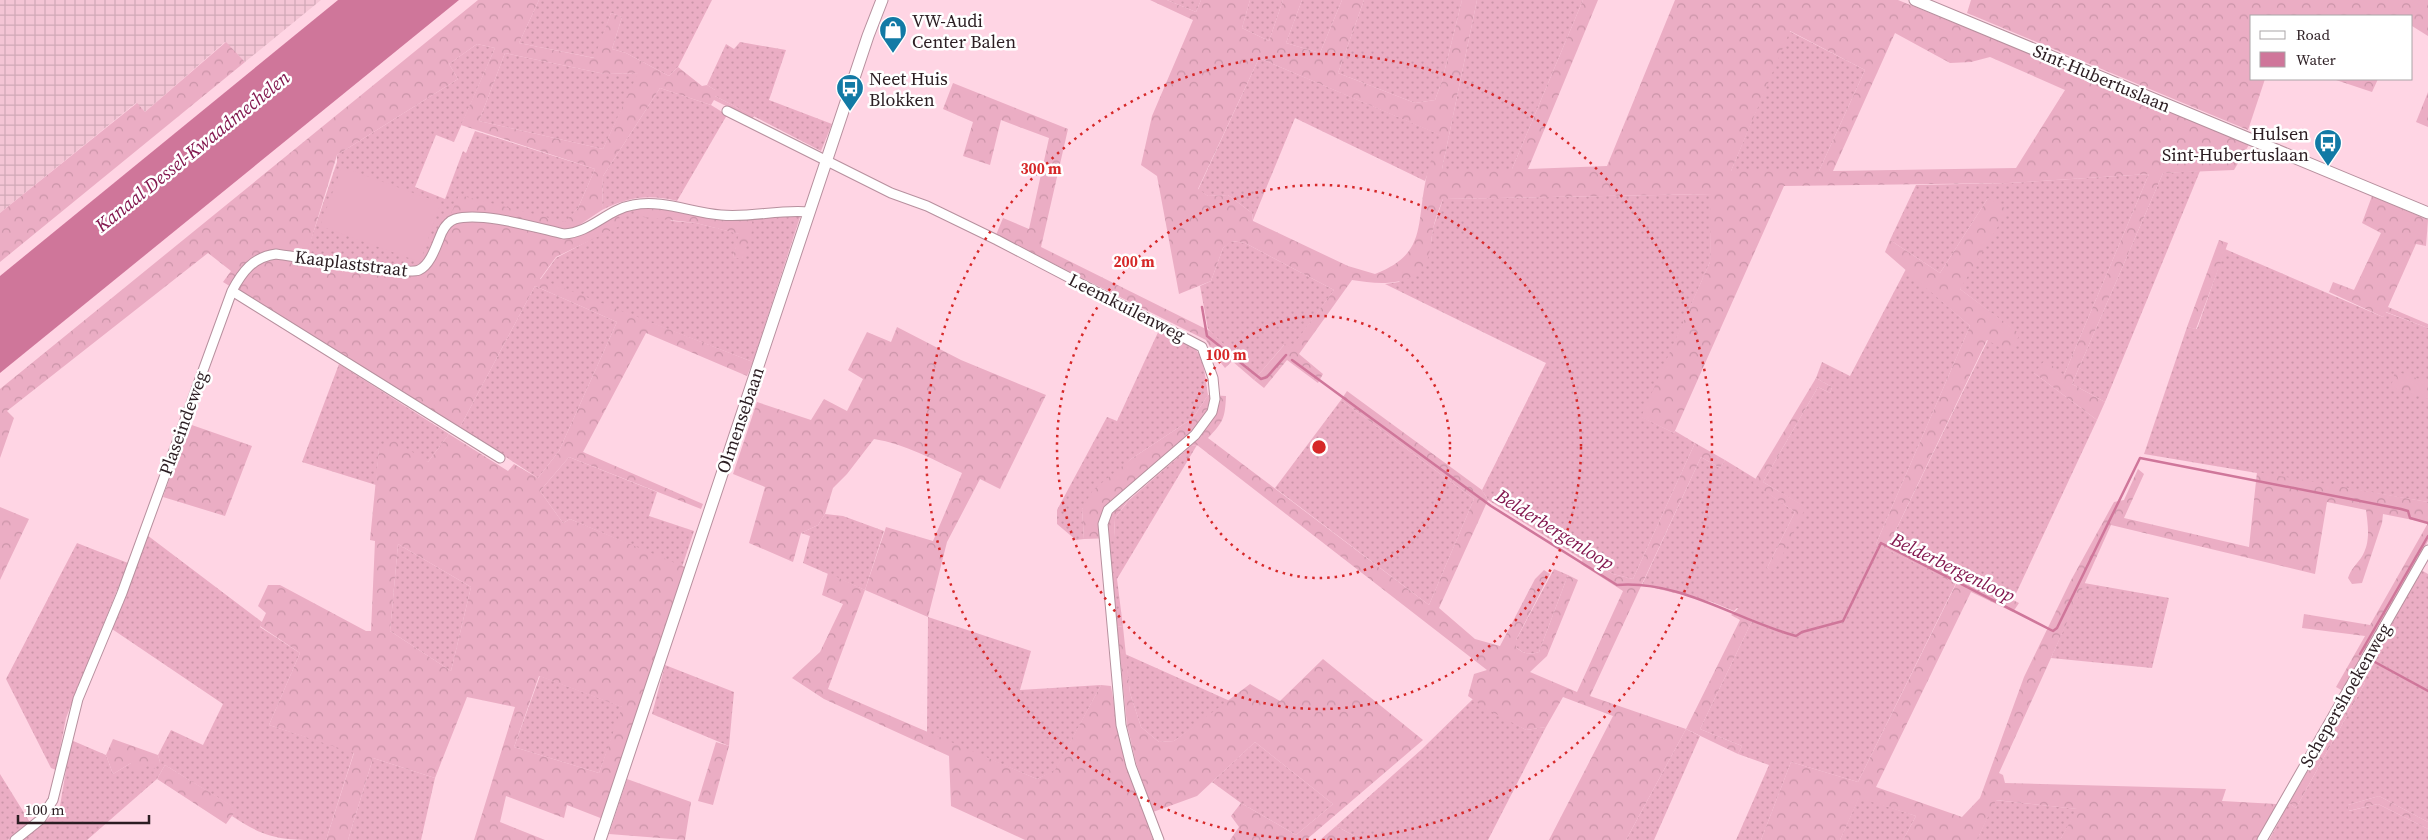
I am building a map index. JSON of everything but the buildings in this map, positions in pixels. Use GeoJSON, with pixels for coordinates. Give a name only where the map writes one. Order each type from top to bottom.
{"type":"FeatureCollection","features":[{"type":"Feature","properties":{"kind":"street","name":"Olmensebaan"},"geometry":{"type":"LineString","coordinates":[[600,840],[809,212],[882,0]]}},
{"type":"Feature","properties":{"kind":"street","name":"Sint-Hubertuslaan"},"geometry":{"type":"LineString","coordinates":[[1915,0],[2428,213]]}},
{"type":"Feature","properties":{"kind":"street","name":"Leemkuilenweg"},"geometry":{"type":"LineString","coordinates":[[727,111],[891,193],[928,206],[989,236],[1202,347],[1213,378],[1215,398],[1212,412],[1203,426],[1108,510],[1103,524],[1121,725],[1131,766],[1159,840]]}},
{"type":"Feature","properties":{"kind":"street","name":"Kaaplaststraat"},"geometry":{"type":"LineString","coordinates":[[232,291],[247,268],[262,256],[276,254],[386,269],[416,271],[425,266],[445,226],[450,221],[466,217],[486,218],[564,234],[574,233],[590,226],[622,207],[642,203],[721,216],[809,212]]}},
{"type":"Feature","properties":{"kind":"street"},"geometry":{"type":"LineString","coordinates":[[232,291],[500,458]]}},
{"type":"Feature","properties":{"kind":"street","name":"Plaseindeweg"},"geometry":{"type":"LineString","coordinates":[[15,840],[40,820],[53,800],[78,699],[122,593],[232,291]]}},
{"type":"Feature","properties":{"kind":"street","name":"Schepershoekenweg"},"geometry":{"type":"LineString","coordinates":[[2262,840],[2428,550]]}},
{"type":"Feature","properties":{"kind":"shaded area"},"geometry":{"type":"Polygon","coordinates":[[[0,0],[321,0],[245,62],[225,42],[145,112],[136,103],[0,213],[0,0]]]}},
{"type":"Feature","properties":{"kind":"green space"},"geometry":{"type":"Polygon","coordinates":[[[478,0],[539,0],[519,43],[594,58],[611,13],[622,17],[612,49],[626,53],[669,76],[678,67],[702,86],[707,85],[715,90],[715,96],[754,116],[752,119],[714,100],[711,105],[660,88],[603,176],[602,210],[578,226],[580,229],[617,211],[622,225],[556,257],[540,279],[753,362],[747,376],[646,333],[583,452],[703,504],[701,509],[569,457],[540,491],[563,523],[570,519],[687,568],[603,819],[567,805],[564,818],[506,796],[500,822],[545,840],[474,840],[515,707],[467,697],[435,778],[373,758],[348,840],[326,840],[354,753],[269,725],[300,653],[260,626],[266,613],[258,606],[268,585],[280,585],[366,631],[371,631],[375,541],[370,540],[379,449],[392,439],[428,462],[449,434],[508,471],[514,464],[538,478],[559,451],[617,322],[535,286],[460,427],[223,282],[231,271],[208,253],[7,411],[14,418],[0,458],[0,389],[478,0]],[[477,44],[449,64],[458,79],[337,155],[305,260],[417,274],[428,267],[459,195],[565,222],[578,208],[595,169],[461,125],[495,48],[477,44]],[[505,53],[479,121],[603,149],[638,73],[605,74],[505,53]],[[398,544],[390,631],[451,671],[471,587],[398,544]],[[539,676],[514,747],[599,773],[622,707],[539,676]]]}},
{"type":"Feature","properties":{"kind":"green space"},"geometry":{"type":"Polygon","coordinates":[[[539,0],[712,0],[678,67],[669,76],[626,53],[612,49],[622,17],[611,13],[595,58],[519,43],[539,0]]]}},
{"type":"Feature","properties":{"kind":"green space"},"geometry":{"type":"Polygon","coordinates":[[[1150,0],[1167,0],[1196,12],[1201,0],[1250,0],[1242,28],[1269,41],[1283,0],[1302,0],[1286,43],[1320,53],[1342,0],[1364,0],[1338,73],[1415,103],[1435,100],[1442,81],[1462,0],[1477,0],[1442,169],[1512,169],[1583,0],[1598,0],[1528,169],[1607,166],[1675,0],[1898,0],[2250,143],[2234,170],[2163,173],[2072,384],[2105,402],[2097,420],[2034,373],[2045,360],[2064,375],[2149,174],[2009,183],[1784,186],[1674,433],[1641,417],[1710,262],[1711,194],[1443,199],[1434,225],[1428,259],[1420,271],[1412,277],[1393,282],[1372,283],[1352,280],[1299,354],[1323,374],[1318,383],[1287,360],[1264,388],[1254,380],[1285,344],[1291,348],[1334,290],[1245,243],[1232,241],[1223,248],[1211,281],[1179,294],[1157,176],[1141,165],[1152,116],[1193,20],[1150,0]],[[1790,31],[1731,171],[1819,171],[1865,70],[1790,31]],[[1895,33],[1833,171],[2016,168],[2065,90],[1990,57],[1971,62],[1950,63],[1895,33]],[[1259,58],[1198,189],[1208,196],[1228,195],[1252,213],[1253,221],[1348,266],[1375,274],[1392,266],[1404,257],[1411,247],[1419,224],[1427,173],[1440,135],[1259,58]]]}},
{"type":"Feature","properties":{"kind":"green space"},"geometry":{"type":"Polygon","coordinates":[[[1167,0],[1201,0],[1196,12],[1167,0]]]}},
{"type":"Feature","properties":{"kind":"green space"},"geometry":{"type":"Polygon","coordinates":[[[1250,0],[1283,0],[1269,41],[1242,28],[1250,0]]]}},
{"type":"Feature","properties":{"kind":"green space"},"geometry":{"type":"Polygon","coordinates":[[[1302,0],[1342,0],[1320,53],[1286,43],[1302,0]]]}},
{"type":"Feature","properties":{"kind":"green space"},"geometry":{"type":"Polygon","coordinates":[[[1364,0],[1462,0],[1442,81],[1435,100],[1415,103],[1338,73],[1364,0]]]}},
{"type":"Feature","properties":{"kind":"green space"},"geometry":{"type":"Polygon","coordinates":[[[1477,0],[1583,0],[1512,169],[1442,169],[1477,0]]]}},
{"type":"Feature","properties":{"kind":"green space"},"geometry":{"type":"Polygon","coordinates":[[[1971,0],[2428,0],[2428,36],[2413,27],[2413,15],[2250,15],[2250,80],[2265,80],[2248,130],[1967,13],[1971,0]]]}},
{"type":"Feature","properties":{"kind":"green space"},"geometry":{"type":"Polygon","coordinates":[[[1789,31],[1865,70],[1819,171],[1731,171],[1789,31]]]}},
{"type":"Feature","properties":{"kind":"green space"},"geometry":{"type":"Polygon","coordinates":[[[226,42],[245,62],[0,262],[0,213],[137,103],[145,112],[226,42]]]}},
{"type":"Feature","properties":{"kind":"green space"},"geometry":{"type":"Polygon","coordinates":[[[740,42],[786,50],[769,100],[832,124],[821,151],[715,96],[715,90],[707,85],[726,44],[734,49],[740,42]]]}},
{"type":"Feature","properties":{"kind":"green space"},"geometry":{"type":"Polygon","coordinates":[[[477,44],[495,48],[454,142],[436,135],[415,187],[445,199],[463,151],[466,153],[475,131],[595,169],[578,208],[565,223],[428,267],[424,272],[304,260],[337,162],[337,155],[458,79],[449,64],[477,44]]]}},
{"type":"Feature","properties":{"kind":"green space"},"geometry":{"type":"Polygon","coordinates":[[[505,53],[605,74],[639,73],[603,149],[479,121],[505,53]]]}},
{"type":"Feature","properties":{"kind":"green space"},"geometry":{"type":"Polygon","coordinates":[[[1259,58],[1441,135],[1425,181],[1295,118],[1253,220],[1252,213],[1228,195],[1208,196],[1198,190],[1259,58]]]}},
{"type":"Feature","properties":{"kind":"green space"},"geometry":{"type":"Polygon","coordinates":[[[2336,80],[2378,80],[2372,92],[2336,80]]]}},
{"type":"Feature","properties":{"kind":"green space"},"geometry":{"type":"Polygon","coordinates":[[[953,83],[1068,129],[1041,247],[1212,332],[1229,350],[1232,361],[1225,368],[1206,340],[996,235],[1003,218],[1029,229],[1049,138],[1001,120],[990,165],[963,156],[973,122],[943,109],[953,83]]]}},
{"type":"Feature","properties":{"kind":"green space"},"geometry":{"type":"Polygon","coordinates":[[[660,88],[711,105],[727,115],[677,201],[648,197],[639,198],[621,202],[602,210],[603,176],[660,88]]]}},
{"type":"Feature","properties":{"kind":"green space"},"geometry":{"type":"Polygon","coordinates":[[[2428,92],[2428,127],[2416,122],[2428,92]]]}},
{"type":"Feature","properties":{"kind":"green space"},"geometry":{"type":"Polygon","coordinates":[[[342,167],[441,203],[420,262],[320,226],[342,167]]]}},
{"type":"Feature","properties":{"kind":"green space"},"geometry":{"type":"Polygon","coordinates":[[[2200,171],[2105,402],[2072,384],[2163,173],[2200,171]]]}},
{"type":"Feature","properties":{"kind":"green space"},"geometry":{"type":"Polygon","coordinates":[[[2149,174],[2064,375],[2034,373],[2097,420],[2013,600],[1891,540],[1988,340],[2019,334],[1960,289],[1988,198],[1940,273],[1890,240],[1916,185],[2010,183],[2149,174]]]}},
{"type":"Feature","properties":{"kind":"green space"},"geometry":{"type":"Polygon","coordinates":[[[1712,194],[1710,262],[1642,417],[1674,433],[1675,431],[1695,443],[1633,579],[1613,574],[1585,556],[1583,560],[1488,500],[1482,490],[1546,363],[1385,284],[1399,282],[1431,243],[1433,228],[1443,199],[1712,194]]]}},
{"type":"Feature","properties":{"kind":"green space"},"geometry":{"type":"Polygon","coordinates":[[[2372,196],[2428,220],[2426,246],[2416,244],[2388,307],[2428,324],[2428,328],[2386,312],[2383,317],[2329,292],[2333,282],[2354,290],[2381,233],[2362,223],[2372,196]]]}},
{"type":"Feature","properties":{"kind":"green space"},"geometry":{"type":"Polygon","coordinates":[[[1988,198],[2008,210],[1960,289],[2020,334],[2010,353],[1987,340],[1891,540],[2019,603],[2013,612],[1971,592],[1876,787],[1962,817],[1980,798],[2024,677],[2070,582],[2114,502],[2124,500],[2138,469],[2144,474],[2124,518],[2249,547],[2257,472],[2428,502],[2428,523],[2383,514],[2382,523],[2362,583],[2352,584],[2348,578],[2361,558],[2368,540],[2366,510],[2327,502],[2315,574],[2111,525],[1999,773],[2003,775],[2005,783],[2226,789],[2222,801],[2276,804],[2277,807],[2258,840],[2060,840],[2077,809],[1996,800],[1977,840],[1903,840],[1916,816],[1859,798],[1840,840],[1761,840],[1791,762],[1858,782],[1956,584],[1876,544],[1970,326],[1885,252],[1890,240],[1940,273],[1988,198]]]}},
{"type":"Feature","properties":{"kind":"green space"},"geometry":{"type":"Polygon","coordinates":[[[642,206],[672,221],[696,223],[740,234],[733,257],[742,258],[751,217],[801,214],[753,362],[540,280],[556,258],[588,241],[617,211],[642,206]]]}},
{"type":"Feature","properties":{"kind":"green space"},"geometry":{"type":"Polygon","coordinates":[[[642,206],[751,217],[753,228],[742,259],[733,257],[739,234],[696,223],[643,217],[639,213],[642,206]]]}},
{"type":"Feature","properties":{"kind":"green space"},"geometry":{"type":"Polygon","coordinates":[[[2219,240],[2228,243],[2196,329],[2187,327],[2219,240]]]}},
{"type":"Feature","properties":{"kind":"green space"},"geometry":{"type":"Polygon","coordinates":[[[1231,241],[1245,243],[1334,290],[1291,349],[1284,345],[1254,380],[1232,361],[1229,350],[1208,329],[1200,286],[1211,281],[1223,248],[1231,241]]]}},
{"type":"Feature","properties":{"kind":"green space"},"geometry":{"type":"Polygon","coordinates":[[[2225,249],[2383,317],[2385,312],[2428,328],[2428,502],[2144,454],[2187,327],[2197,329],[2225,249]]]}},
{"type":"Feature","properties":{"kind":"green space"},"geometry":{"type":"Polygon","coordinates":[[[1906,269],[1970,326],[1876,544],[1956,583],[1858,782],[1791,762],[1761,840],[1736,840],[1769,765],[1738,754],[1742,746],[1700,729],[1753,619],[1737,608],[1734,611],[1712,602],[1642,585],[1701,457],[1720,468],[1725,460],[1756,479],[1754,483],[1795,512],[1767,568],[1774,571],[1805,507],[1763,482],[1818,387],[1830,393],[1832,387],[1816,378],[1822,362],[1850,376],[1906,269]]]}},
{"type":"Feature","properties":{"kind":"green space"},"geometry":{"type":"Polygon","coordinates":[[[535,286],[617,322],[559,451],[538,478],[460,427],[535,286]]]}},
{"type":"Feature","properties":{"kind":"green space"},"geometry":{"type":"Polygon","coordinates":[[[897,327],[961,360],[1046,395],[1000,489],[980,479],[947,542],[928,617],[865,590],[886,527],[933,541],[962,473],[908,449],[874,439],[847,474],[833,488],[825,514],[818,525],[801,533],[793,562],[749,543],[765,487],[733,474],[757,402],[811,420],[824,399],[847,411],[863,379],[848,370],[867,332],[891,342],[897,327]]]}},
{"type":"Feature","properties":{"kind":"green space"},"geometry":{"type":"Polygon","coordinates":[[[1160,328],[1192,346],[1198,352],[1204,368],[1208,395],[1193,418],[1131,459],[1082,509],[1084,539],[1076,540],[1057,524],[1057,510],[1107,417],[1117,421],[1160,328]]]}},
{"type":"Feature","properties":{"kind":"green space"},"geometry":{"type":"Polygon","coordinates":[[[339,364],[449,434],[428,462],[379,449],[376,485],[302,462],[339,364]]]}},
{"type":"Feature","properties":{"kind":"green space"},"geometry":{"type":"Polygon","coordinates":[[[2395,371],[2428,382],[2428,399],[2391,387],[2395,371]]]}},
{"type":"Feature","properties":{"kind":"green space"},"geometry":{"type":"Polygon","coordinates":[[[1816,378],[1832,387],[1830,393],[1818,387],[1763,482],[1806,507],[1774,572],[1767,568],[1795,512],[1753,483],[1816,378]]]}},
{"type":"Feature","properties":{"kind":"green space"},"geometry":{"type":"Polygon","coordinates":[[[1347,391],[1482,490],[1488,500],[1439,608],[1475,639],[1500,646],[1535,579],[1544,570],[1550,574],[1516,640],[1516,647],[1521,651],[1529,654],[1539,652],[1568,575],[1578,580],[1547,656],[1530,672],[1577,692],[1623,591],[1581,564],[1584,556],[1613,574],[1633,579],[1695,443],[1725,460],[1720,468],[1701,457],[1590,696],[1686,729],[1626,840],[1549,840],[1613,716],[1563,697],[1546,727],[1526,730],[1485,708],[1468,696],[1474,674],[1487,670],[1197,445],[1191,446],[1130,498],[1115,518],[1114,538],[1084,539],[1082,509],[1093,490],[1131,459],[1193,418],[1208,395],[1226,396],[1222,420],[1208,438],[1429,605],[1474,499],[1341,400],[1347,391]]]}},
{"type":"Feature","properties":{"kind":"green space"},"geometry":{"type":"Polygon","coordinates":[[[1341,400],[1474,499],[1429,605],[1275,488],[1341,400]]]}},
{"type":"Feature","properties":{"kind":"green space"},"geometry":{"type":"Polygon","coordinates":[[[189,424],[252,446],[225,516],[163,497],[189,424]]]}},
{"type":"Feature","properties":{"kind":"green space"},"geometry":{"type":"Polygon","coordinates":[[[1197,445],[1117,579],[1123,627],[1117,626],[1107,538],[1114,538],[1115,518],[1129,500],[1191,446],[1197,445]]]}},
{"type":"Feature","properties":{"kind":"green space"},"geometry":{"type":"Polygon","coordinates":[[[569,457],[657,492],[649,516],[694,531],[682,567],[570,519],[563,523],[540,491],[569,457]]]}},
{"type":"Feature","properties":{"kind":"green space"},"geometry":{"type":"Polygon","coordinates":[[[0,507],[29,519],[0,580],[0,507]]]}},
{"type":"Feature","properties":{"kind":"green space"},"geometry":{"type":"Polygon","coordinates":[[[825,514],[843,516],[884,531],[865,590],[803,563],[810,536],[801,533],[818,525],[825,514]]]}},
{"type":"Feature","properties":{"kind":"green space"},"geometry":{"type":"Polygon","coordinates":[[[2428,523],[2428,541],[2343,691],[2336,687],[2365,636],[2302,628],[2304,614],[2370,625],[2428,523]]]}},
{"type":"Feature","properties":{"kind":"green space"},"geometry":{"type":"Polygon","coordinates":[[[147,535],[262,622],[260,627],[300,653],[269,725],[354,752],[326,840],[287,839],[256,830],[232,816],[236,809],[165,765],[157,779],[87,840],[21,840],[53,815],[60,806],[71,740],[106,755],[113,774],[131,763],[148,766],[160,762],[158,755],[171,730],[203,745],[223,704],[112,629],[147,535]]]}},
{"type":"Feature","properties":{"kind":"green space"},"geometry":{"type":"Polygon","coordinates":[[[77,543],[128,563],[66,718],[56,770],[51,768],[6,679],[77,543]]]}},
{"type":"Feature","properties":{"kind":"green space"},"geometry":{"type":"Polygon","coordinates":[[[398,544],[471,587],[451,671],[390,631],[398,544]]]}},
{"type":"Feature","properties":{"kind":"green space"},"geometry":{"type":"Polygon","coordinates":[[[1554,569],[1568,575],[1539,652],[1529,654],[1516,647],[1516,640],[1554,569]]]}},
{"type":"Feature","properties":{"kind":"green space"},"geometry":{"type":"Polygon","coordinates":[[[2421,570],[2428,574],[2428,822],[2379,796],[2348,805],[2349,811],[2378,804],[2428,829],[2428,840],[2269,840],[2289,803],[2296,808],[2365,683],[2361,680],[2421,570]]]}},
{"type":"Feature","properties":{"kind":"green space"},"geometry":{"type":"Polygon","coordinates":[[[828,573],[865,590],[828,689],[1037,779],[1055,770],[1101,685],[1111,686],[1119,734],[1153,840],[1025,840],[951,806],[949,756],[824,699],[792,678],[820,652],[843,604],[822,595],[828,573]]]}},
{"type":"Feature","properties":{"kind":"green space"},"geometry":{"type":"Polygon","coordinates":[[[2084,583],[2169,598],[2152,668],[2051,658],[2084,583]]]}},
{"type":"Feature","properties":{"kind":"green space"},"geometry":{"type":"Polygon","coordinates":[[[1741,606],[1749,611],[1753,619],[1700,729],[1742,746],[1738,754],[1686,729],[1740,620],[1731,615],[1741,606]]]}},
{"type":"Feature","properties":{"kind":"green space"},"geometry":{"type":"Polygon","coordinates":[[[928,617],[1031,651],[1020,690],[1101,685],[1055,771],[1037,779],[927,733],[928,617]]]}},
{"type":"Feature","properties":{"kind":"green space"},"geometry":{"type":"Polygon","coordinates":[[[1117,626],[1123,627],[1130,693],[1141,727],[1159,742],[1174,741],[1250,684],[1280,701],[1323,659],[1423,740],[1306,840],[1230,840],[1239,827],[1231,816],[1241,803],[1296,835],[1333,804],[1255,742],[1197,796],[1153,812],[1136,763],[1127,725],[1117,626]]]}},
{"type":"Feature","properties":{"kind":"green space"},"geometry":{"type":"Polygon","coordinates":[[[1125,654],[1230,701],[1174,741],[1159,742],[1141,727],[1130,693],[1125,654]]]}},
{"type":"Feature","properties":{"kind":"green space"},"geometry":{"type":"Polygon","coordinates":[[[665,665],[734,692],[729,746],[652,714],[665,665]]]}},
{"type":"Feature","properties":{"kind":"green space"},"geometry":{"type":"Polygon","coordinates":[[[540,676],[623,707],[599,773],[514,747],[540,676]]]}},
{"type":"Feature","properties":{"kind":"green space"},"geometry":{"type":"Polygon","coordinates":[[[2361,680],[2365,683],[2296,808],[2289,803],[2361,680]]]}},
{"type":"Feature","properties":{"kind":"green space"},"geometry":{"type":"Polygon","coordinates":[[[1473,699],[1526,730],[1546,727],[1488,840],[1362,840],[1336,826],[1422,749],[1473,699]]]}},
{"type":"Feature","properties":{"kind":"green space"},"geometry":{"type":"Polygon","coordinates":[[[1686,729],[1700,736],[1654,840],[1626,840],[1686,729]]]}},
{"type":"Feature","properties":{"kind":"green space"},"geometry":{"type":"Polygon","coordinates":[[[113,739],[158,755],[160,762],[154,769],[148,766],[138,771],[131,763],[113,774],[106,755],[113,739]]]}},
{"type":"Feature","properties":{"kind":"green space"},"geometry":{"type":"Polygon","coordinates":[[[716,742],[729,746],[713,805],[698,801],[716,742]]]}},
{"type":"Feature","properties":{"kind":"green space"},"geometry":{"type":"Polygon","coordinates":[[[1255,742],[1333,804],[1296,835],[1241,803],[1212,782],[1255,742]]]}},
{"type":"Feature","properties":{"kind":"green space"},"geometry":{"type":"Polygon","coordinates":[[[373,758],[435,778],[421,840],[348,840],[373,758]]]}},
{"type":"Feature","properties":{"kind":"green space"},"geometry":{"type":"Polygon","coordinates":[[[165,765],[237,809],[226,824],[157,779],[165,765]]]}},
{"type":"Feature","properties":{"kind":"green space"},"geometry":{"type":"Polygon","coordinates":[[[0,774],[31,824],[8,840],[0,840],[0,774]]]}},
{"type":"Feature","properties":{"kind":"green space"},"geometry":{"type":"Polygon","coordinates":[[[627,779],[691,802],[685,840],[609,834],[627,779]]]}},
{"type":"Feature","properties":{"kind":"green space"},"geometry":{"type":"Polygon","coordinates":[[[2379,796],[2428,822],[2428,829],[2378,804],[2348,811],[2348,805],[2379,796]]]}},
{"type":"Feature","properties":{"kind":"green space"},"geometry":{"type":"Polygon","coordinates":[[[1859,797],[1916,816],[1903,840],[1840,840],[1859,797]]]}},
{"type":"Feature","properties":{"kind":"green space"},"geometry":{"type":"Polygon","coordinates":[[[1995,800],[2078,809],[2060,840],[1977,840],[1995,800]]]}},
{"type":"Feature","properties":{"kind":"green space"},"geometry":{"type":"Polygon","coordinates":[[[1336,826],[1362,840],[1320,840],[1336,826]]]}},
{"type":"Feature","properties":{"kind":"water","name":"Kanaal Dessel-Kwaadmechelen"},"geometry":{"type":"Polygon","coordinates":[[[338,0],[459,0],[0,373],[0,276],[338,0]]]}},
{"type":"Feature","properties":{"kind":"waterway","name":"Belderbergenloop"},"geometry":{"type":"LineString","coordinates":[[1202,307],[1207,336],[1261,379],[1267,377],[1286,355]]}},
{"type":"Feature","properties":{"kind":"waterway","name":"Belderbergenloop"},"geometry":{"type":"LineString","coordinates":[[1292,360],[1491,506],[1617,585],[1641,585],[1686,595],[1796,636],[1802,632],[1843,621],[1881,543],[2053,631],[2057,628],[2140,458],[2401,509],[2408,511],[2410,518],[2428,523]]}},
{"type":"Feature","properties":{"kind":"waterway","name":"Belderbergenloop"},"geometry":{"type":"LineString","coordinates":[[2360,654],[2428,536]]}},
{"type":"Feature","properties":{"kind":"waterway","name":"Belderbergenloop"},"geometry":{"type":"LineString","coordinates":[[2373,661],[2428,691]]}},
{"type":"Feature","properties":{"kind":"place","name":"VW-Audi Center Balen"},"geometry":{"type":"Point","coordinates":[893,54]}},
{"type":"Feature","properties":{"kind":"place","name":"Neet Huis Blokken"},"geometry":{"type":"Point","coordinates":[850,112]}},
{"type":"Feature","properties":{"kind":"place","name":"Hulsen Sint-Hubertuslaan"},"geometry":{"type":"Point","coordinates":[2328,167]}}]}
